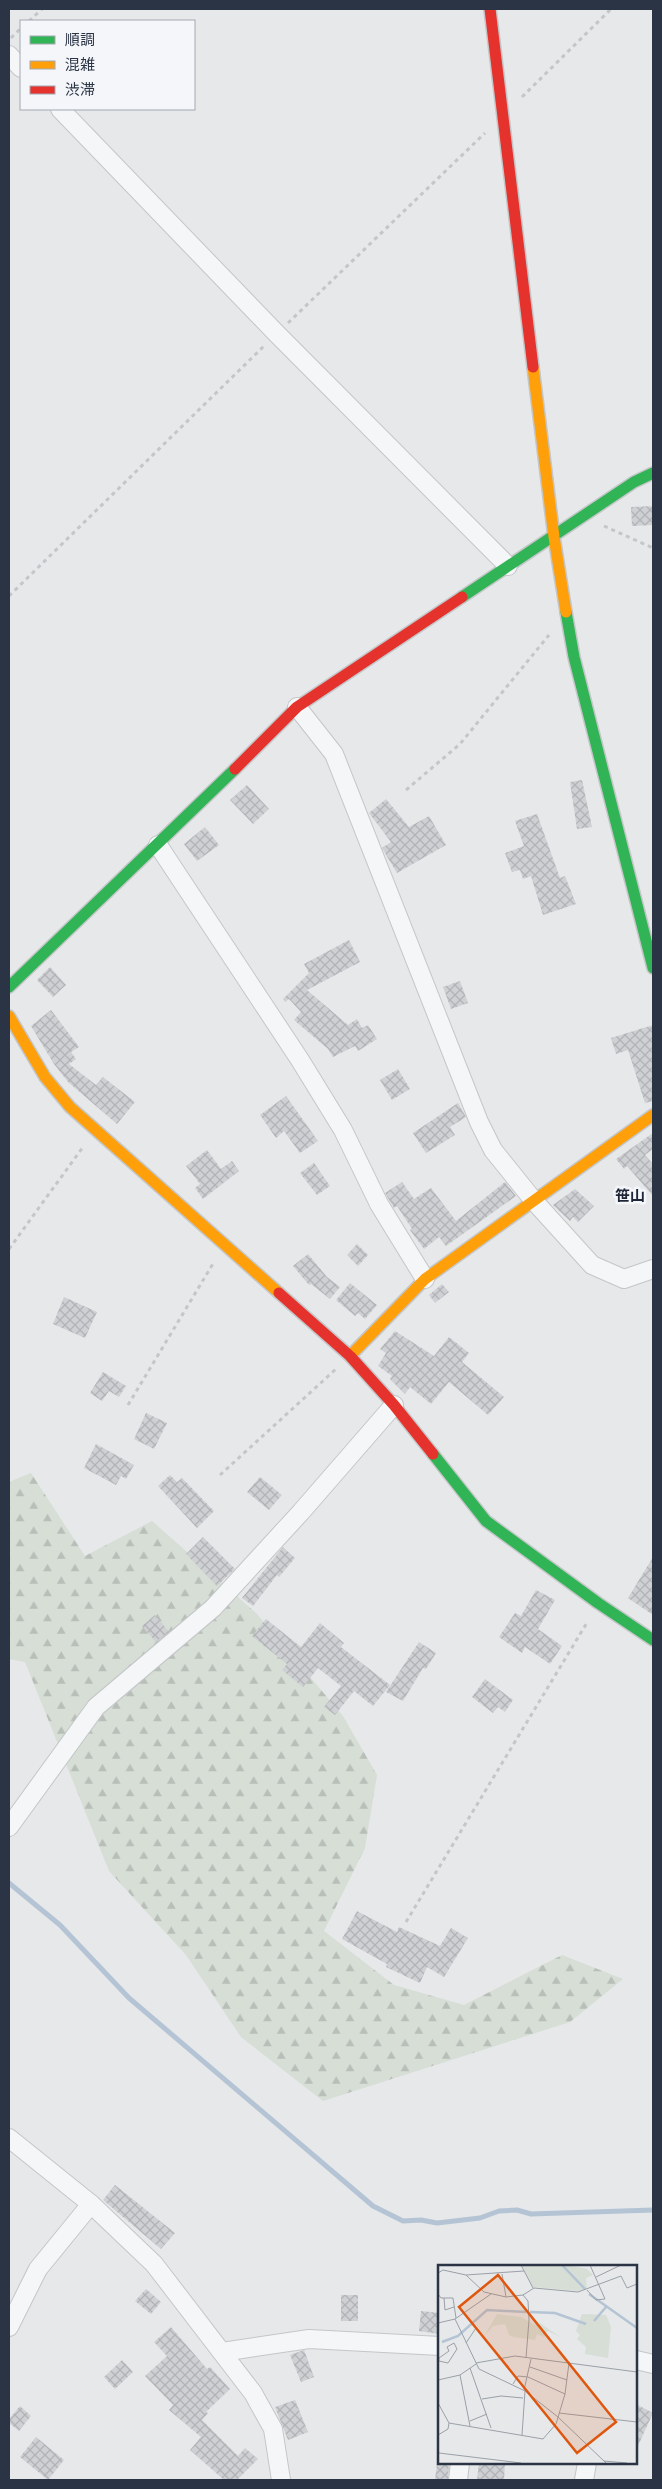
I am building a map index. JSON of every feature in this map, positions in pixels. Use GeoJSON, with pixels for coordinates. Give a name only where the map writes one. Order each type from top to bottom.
{"type":"FeatureCollection","features":[{"type":"Feature","properties":{"kind":"street"},"geometry":{"type":"LineString","coordinates":[[490,9],[554,537],[567,616],[574,656],[653,968]]}},
{"type":"Feature","properties":{"kind":"street"},"geometry":{"type":"LineString","coordinates":[[9,55],[20,67]]}},
{"type":"Feature","properties":{"kind":"street"},"geometry":{"type":"LineString","coordinates":[[61,110],[277,334],[508,566]]}},
{"type":"Feature","properties":{"kind":"street"},"geometry":{"type":"LineString","coordinates":[[9,987],[158,845],[297,707],[634,482],[653,473]]}},
{"type":"Feature","properties":{"kind":"street"},"geometry":{"type":"LineString","coordinates":[[297,707],[334,754],[478,1122],[493,1150],[534,1201],[592,1265],[624,1279],[653,1269]]}},
{"type":"Feature","properties":{"kind":"street"},"geometry":{"type":"LineString","coordinates":[[158,845],[300,1060],[343,1130],[379,1204],[426,1278]]}},
{"type":"Feature","properties":{"kind":"street"},"geometry":{"type":"LineString","coordinates":[[9,1016],[44,1077],[70,1107],[350,1356],[394,1405],[486,1521],[598,1603],[653,1640]]}},
{"type":"Feature","properties":{"kind":"street"},"geometry":{"type":"LineString","coordinates":[[350,1356],[426,1278],[653,1115]]}},
{"type":"Feature","properties":{"kind":"street"},"geometry":{"type":"LineString","coordinates":[[9,1827],[96,1707],[213,1608],[301,1512],[394,1405]]}},
{"type":"Feature","properties":{"kind":"street"},"geometry":{"type":"LineString","coordinates":[[9,2138],[91,2204],[154,2264],[252,2393],[273,2429],[281,2480]]}},
{"type":"Feature","properties":{"kind":"street"},"geometry":{"type":"LineString","coordinates":[[9,2327],[38,2270],[91,2204]]}},
{"type":"Feature","properties":{"kind":"street"},"geometry":{"type":"LineString","coordinates":[[222,2352],[310,2339],[438,2346]]}},
{"type":"Feature","properties":{"kind":"street"},"geometry":{"type":"LineString","coordinates":[[637,2360],[653,2364]]}},
{"type":"Feature","properties":{"kind":"street"},"geometry":{"type":"LineString","coordinates":[[458,2480],[460,2464]]}},
{"type":"Feature","properties":{"kind":"street"},"geometry":{"type":"LineString","coordinates":[[584,2480],[587,2464]]}},
{"type":"Feature","properties":{"kind":"path"},"geometry":{"type":"LineString","coordinates":[[30,20],[42,9]]}},
{"type":"Feature","properties":{"kind":"path"},"geometry":{"type":"LineString","coordinates":[[9,596],[611,9]]}},
{"type":"Feature","properties":{"kind":"path"},"geometry":{"type":"LineString","coordinates":[[9,40],[20,29]]}},
{"type":"Feature","properties":{"kind":"path"},"geometry":{"type":"LineString","coordinates":[[582,517],[653,548]]}},
{"type":"Feature","properties":{"kind":"path"},"geometry":{"type":"LineString","coordinates":[[406,790],[460,744],[536,648],[567,616]]}},
{"type":"Feature","properties":{"kind":"path"},"geometry":{"type":"LineString","coordinates":[[9,1249],[96,1130]]}},
{"type":"Feature","properties":{"kind":"path"},"geometry":{"type":"LineString","coordinates":[[128,1405],[225,1245]]}},
{"type":"Feature","properties":{"kind":"path"},"geometry":{"type":"LineString","coordinates":[[220,1475],[350,1356]]}},
{"type":"Feature","properties":{"kind":"path"},"geometry":{"type":"LineString","coordinates":[[406,1922],[598,1603]]}},
{"type":"Feature","properties":{"kind":"green space"},"geometry":{"type":"Polygon","coordinates":[[[31,1473],[85,1556],[152,1521],[257,1614],[343,1716],[377,1775],[365,1848],[324,1931],[394,1985],[464,2005],[562,1955],[623,1979],[570,2022],[323,2101],[241,2037],[186,1955],[109,1871],[25,1662],[9,1659],[9,1482],[31,1473]]]}},
{"type":"Feature","properties":{"kind":"building"},"geometry":{"type":"Polygon","coordinates":[[[653,506],[653,525],[632,526],[631,507],[653,506]]]}},
{"type":"Feature","properties":{"kind":"building"},"geometry":{"type":"Polygon","coordinates":[[[582,780],[592,827],[577,829],[570,782],[582,780]]]}},
{"type":"Feature","properties":{"kind":"building"},"geometry":{"type":"Polygon","coordinates":[[[247,785],[269,809],[253,824],[230,800],[247,785]]]}},
{"type":"Feature","properties":{"kind":"building"},"geometry":{"type":"Polygon","coordinates":[[[386,799],[409,827],[429,816],[446,845],[397,873],[382,848],[391,842],[369,813],[386,799]]]}},
{"type":"Feature","properties":{"kind":"building"},"geometry":{"type":"Polygon","coordinates":[[[537,814],[560,878],[565,876],[576,904],[543,915],[531,876],[523,879],[520,870],[512,872],[505,853],[524,846],[515,821],[537,814]]]}},
{"type":"Feature","properties":{"kind":"building"},"geometry":{"type":"Polygon","coordinates":[[[205,827],[219,845],[197,861],[184,844],[205,827]]]}},
{"type":"Feature","properties":{"kind":"building"},"geometry":{"type":"Polygon","coordinates":[[[349,940],[360,962],[307,990],[348,1025],[357,1019],[362,1028],[368,1025],[377,1039],[358,1051],[355,1046],[333,1057],[328,1049],[294,1020],[301,1012],[289,999],[285,1002],[283,999],[309,973],[304,964],[349,940]]]}},
{"type":"Feature","properties":{"kind":"building"},"geometry":{"type":"Polygon","coordinates":[[[50,967],[66,985],[53,997],[37,980],[50,967]]]}},
{"type":"Feature","properties":{"kind":"building"},"geometry":{"type":"Polygon","coordinates":[[[460,981],[468,1003],[451,1009],[443,987],[460,981]]]}},
{"type":"Feature","properties":{"kind":"building"},"geometry":{"type":"Polygon","coordinates":[[[51,1010],[79,1047],[71,1052],[76,1059],[69,1064],[96,1085],[103,1077],[135,1102],[117,1124],[68,1082],[54,1064],[31,1026],[51,1010]]]}},
{"type":"Feature","properties":{"kind":"building"},"geometry":{"type":"Polygon","coordinates":[[[653,1025],[653,1101],[645,1103],[628,1050],[616,1054],[611,1038],[653,1025]]]}},
{"type":"Feature","properties":{"kind":"building"},"geometry":{"type":"Polygon","coordinates":[[[398,1069],[410,1089],[392,1100],[380,1080],[398,1069]]]}},
{"type":"Feature","properties":{"kind":"building"},"geometry":{"type":"Polygon","coordinates":[[[286,1096],[318,1141],[300,1153],[284,1131],[276,1138],[260,1115],[286,1096]]]}},
{"type":"Feature","properties":{"kind":"building"},"geometry":{"type":"Polygon","coordinates":[[[458,1103],[466,1117],[450,1127],[455,1135],[426,1153],[413,1133],[458,1103]]]}},
{"type":"Feature","properties":{"kind":"building"},"geometry":{"type":"Polygon","coordinates":[[[653,1133],[653,1149],[645,1155],[653,1164],[653,1196],[627,1166],[624,1169],[616,1159],[653,1133]]]}},
{"type":"Feature","properties":{"kind":"building"},"geometry":{"type":"Polygon","coordinates":[[[207,1150],[221,1169],[232,1161],[239,1171],[203,1199],[195,1188],[200,1184],[186,1166],[207,1150]]]}},
{"type":"Feature","properties":{"kind":"building"},"geometry":{"type":"Polygon","coordinates":[[[314,1163],[330,1186],[317,1195],[300,1173],[314,1163]]]}},
{"type":"Feature","properties":{"kind":"building"},"geometry":{"type":"Polygon","coordinates":[[[402,1182],[414,1199],[431,1188],[456,1221],[505,1182],[516,1196],[446,1246],[439,1237],[424,1249],[410,1230],[412,1229],[397,1206],[394,1208],[385,1193],[402,1182]]]}},
{"type":"Feature","properties":{"kind":"building"},"geometry":{"type":"Polygon","coordinates":[[[575,1189],[594,1206],[578,1222],[573,1217],[570,1221],[553,1205],[575,1189]]]}},
{"type":"Feature","properties":{"kind":"building"},"geometry":{"type":"Polygon","coordinates":[[[357,1244],[368,1255],[358,1266],[347,1255],[357,1244]]]}},
{"type":"Feature","properties":{"kind":"building"},"geometry":{"type":"Polygon","coordinates":[[[308,1254],[327,1277],[340,1287],[330,1299],[311,1284],[309,1285],[293,1266],[308,1254]]]}},
{"type":"Feature","properties":{"kind":"building"},"geometry":{"type":"Polygon","coordinates":[[[350,1283],[377,1305],[365,1319],[358,1313],[355,1316],[336,1300],[350,1283]]]}},
{"type":"Feature","properties":{"kind":"building"},"geometry":{"type":"Polygon","coordinates":[[[442,1284],[449,1292],[435,1303],[429,1295],[442,1284]]]}},
{"type":"Feature","properties":{"kind":"building"},"geometry":{"type":"Polygon","coordinates":[[[64,1297],[97,1312],[85,1338],[53,1324],[64,1297]]]}},
{"type":"Feature","properties":{"kind":"building"},"geometry":{"type":"Polygon","coordinates":[[[395,1331],[434,1356],[449,1337],[469,1353],[462,1362],[504,1397],[488,1415],[449,1382],[431,1404],[410,1387],[405,1394],[390,1379],[392,1376],[378,1366],[386,1353],[380,1349],[395,1331]]]}},
{"type":"Feature","properties":{"kind":"building"},"geometry":{"type":"Polygon","coordinates":[[[103,1372],[126,1386],[119,1397],[109,1391],[102,1401],[90,1393],[103,1372]]]}},
{"type":"Feature","properties":{"kind":"building"},"geometry":{"type":"Polygon","coordinates":[[[146,1413],[167,1423],[154,1449],[134,1439],[146,1413]]]}},
{"type":"Feature","properties":{"kind":"building"},"geometry":{"type":"Polygon","coordinates":[[[96,1444],[134,1465],[126,1479],[121,1476],[116,1485],[84,1468],[96,1444]]]}},
{"type":"Feature","properties":{"kind":"building"},"geometry":{"type":"Polygon","coordinates":[[[170,1475],[177,1482],[182,1478],[214,1511],[197,1528],[158,1486],[170,1475]]]}},
{"type":"Feature","properties":{"kind":"building"},"geometry":{"type":"Polygon","coordinates":[[[260,1477],[282,1495],[269,1510],[247,1492],[260,1477]]]}},
{"type":"Feature","properties":{"kind":"building"},"geometry":{"type":"Polygon","coordinates":[[[203,1537],[235,1569],[217,1586],[186,1554],[203,1537]]]}},
{"type":"Feature","properties":{"kind":"building"},"geometry":{"type":"Polygon","coordinates":[[[283,1547],[295,1558],[279,1577],[277,1575],[253,1606],[242,1598],[283,1547]]]}},
{"type":"Feature","properties":{"kind":"building"},"geometry":{"type":"Polygon","coordinates":[[[653,1557],[653,1615],[628,1598],[653,1557]]]}},
{"type":"Feature","properties":{"kind":"building"},"geometry":{"type":"Polygon","coordinates":[[[536,1590],[555,1600],[538,1629],[562,1646],[550,1664],[525,1647],[522,1653],[499,1637],[515,1613],[521,1616],[536,1590]]]}},
{"type":"Feature","properties":{"kind":"building"},"geometry":{"type":"Polygon","coordinates":[[[155,1615],[169,1632],[156,1642],[142,1626],[155,1615]]]}},
{"type":"Feature","properties":{"kind":"building"},"geometry":{"type":"Polygon","coordinates":[[[266,1619],[301,1647],[320,1623],[344,1643],[341,1647],[390,1685],[373,1706],[354,1691],[335,1715],[324,1707],[341,1686],[318,1668],[303,1687],[282,1670],[287,1664],[252,1636],[266,1619]]]}},
{"type":"Feature","properties":{"kind":"building"},"geometry":{"type":"Polygon","coordinates":[[[419,1642],[436,1653],[426,1669],[423,1668],[403,1701],[386,1692],[419,1642]]]}},
{"type":"Feature","properties":{"kind":"building"},"geometry":{"type":"Polygon","coordinates":[[[485,1679],[513,1700],[505,1712],[498,1707],[493,1713],[472,1697],[485,1679]]]}},
{"type":"Feature","properties":{"kind":"building"},"geometry":{"type":"Polygon","coordinates":[[[357,1911],[397,1932],[399,1927],[440,1946],[451,1928],[468,1938],[444,1977],[427,1967],[420,1983],[386,1967],[387,1964],[342,1939],[357,1911]]]}},
{"type":"Feature","properties":{"kind":"building"},"geometry":{"type":"Polygon","coordinates":[[[115,2185],[175,2233],[161,2249],[103,2200],[115,2185]]]}},
{"type":"Feature","properties":{"kind":"building"},"geometry":{"type":"Polygon","coordinates":[[[146,2289],[161,2302],[151,2314],[135,2301],[146,2289]]]}},
{"type":"Feature","properties":{"kind":"building"},"geometry":{"type":"Polygon","coordinates":[[[341,2295],[358,2295],[358,2321],[341,2321],[341,2295]]]}},
{"type":"Feature","properties":{"kind":"building"},"geometry":{"type":"Polygon","coordinates":[[[421,2311],[438,2313],[438,2334],[419,2331],[421,2311]]]}},
{"type":"Feature","properties":{"kind":"building"},"geometry":{"type":"Polygon","coordinates":[[[171,2327],[207,2369],[210,2367],[230,2389],[206,2412],[208,2413],[202,2420],[238,2456],[245,2448],[258,2459],[237,2480],[224,2480],[190,2450],[201,2437],[169,2410],[173,2405],[145,2376],[167,2356],[154,2342],[171,2327]]]}},
{"type":"Feature","properties":{"kind":"building"},"geometry":{"type":"Polygon","coordinates":[[[304,2350],[314,2377],[301,2382],[290,2355],[304,2350]]]}},
{"type":"Feature","properties":{"kind":"building"},"geometry":{"type":"Polygon","coordinates":[[[122,2360],[133,2372],[115,2389],[104,2377],[122,2360]]]}},
{"type":"Feature","properties":{"kind":"building"},"geometry":{"type":"Polygon","coordinates":[[[295,2400],[308,2432],[288,2440],[275,2407],[295,2400]]]}},
{"type":"Feature","properties":{"kind":"building"},"geometry":{"type":"Polygon","coordinates":[[[637,2405],[653,2413],[637,2448],[637,2405]]]}},
{"type":"Feature","properties":{"kind":"building"},"geometry":{"type":"Polygon","coordinates":[[[20,2406],[31,2416],[19,2431],[9,2423],[9,2419],[20,2406]]]}},
{"type":"Feature","properties":{"kind":"building"},"geometry":{"type":"Polygon","coordinates":[[[36,2437],[64,2460],[48,2480],[20,2457],[36,2437]]]}},
{"type":"Feature","properties":{"kind":"building"},"geometry":{"type":"Polygon","coordinates":[[[437,2463],[449,2464],[448,2480],[435,2480],[437,2463]]]}},
{"type":"Feature","properties":{"kind":"building"},"geometry":{"type":"Polygon","coordinates":[[[479,2464],[505,2464],[504,2480],[477,2480],[479,2464]]]}},
{"type":"Feature","properties":{"kind":"waterway"},"geometry":{"type":"LineString","coordinates":[[9,1883],[60,1925],[129,1998],[373,2206],[403,2221],[421,2220],[437,2223],[480,2218],[499,2211],[517,2210],[531,2214],[653,2210]]}},
{"type":"Feature","properties":{"kind":"traffic: fast"},"geometry":{"type":"LineString","coordinates":[[462,597],[634,482],[653,473]]}},
{"type":"Feature","properties":{"kind":"traffic: fast"},"geometry":{"type":"LineString","coordinates":[[566,612],[574,657],[653,968]]}},
{"type":"Feature","properties":{"kind":"traffic: fast"},"geometry":{"type":"LineString","coordinates":[[9,987],[235,769]]}},
{"type":"Feature","properties":{"kind":"traffic: fast"},"geometry":{"type":"LineString","coordinates":[[433,1454],[486,1521],[598,1603],[653,1640]]}},
{"type":"Feature","properties":{"kind":"traffic: slow"},"geometry":{"type":"LineString","coordinates":[[533,367],[554,537],[566,612]]}},
{"type":"Feature","properties":{"kind":"traffic: slow"},"geometry":{"type":"LineString","coordinates":[[9,1016],[45,1077],[70,1107],[279,1293]]}},
{"type":"Feature","properties":{"kind":"traffic: slow"},"geometry":{"type":"LineString","coordinates":[[350,1356],[425,1279],[653,1115]]}},
{"type":"Feature","properties":{"kind":"traffic: jam"},"geometry":{"type":"LineString","coordinates":[[490,9],[533,367]]}},
{"type":"Feature","properties":{"kind":"traffic: jam"},"geometry":{"type":"LineString","coordinates":[[235,769],[297,707],[462,597]]}},
{"type":"Feature","properties":{"kind":"traffic: jam"},"geometry":{"type":"LineString","coordinates":[[279,1293],[350,1356],[394,1405],[433,1454]]}},
{"type":"Feature","properties":{"kind":"district","name":"笹山"},"geometry":{"type":"Point","coordinates":[630,1196]}}]}
